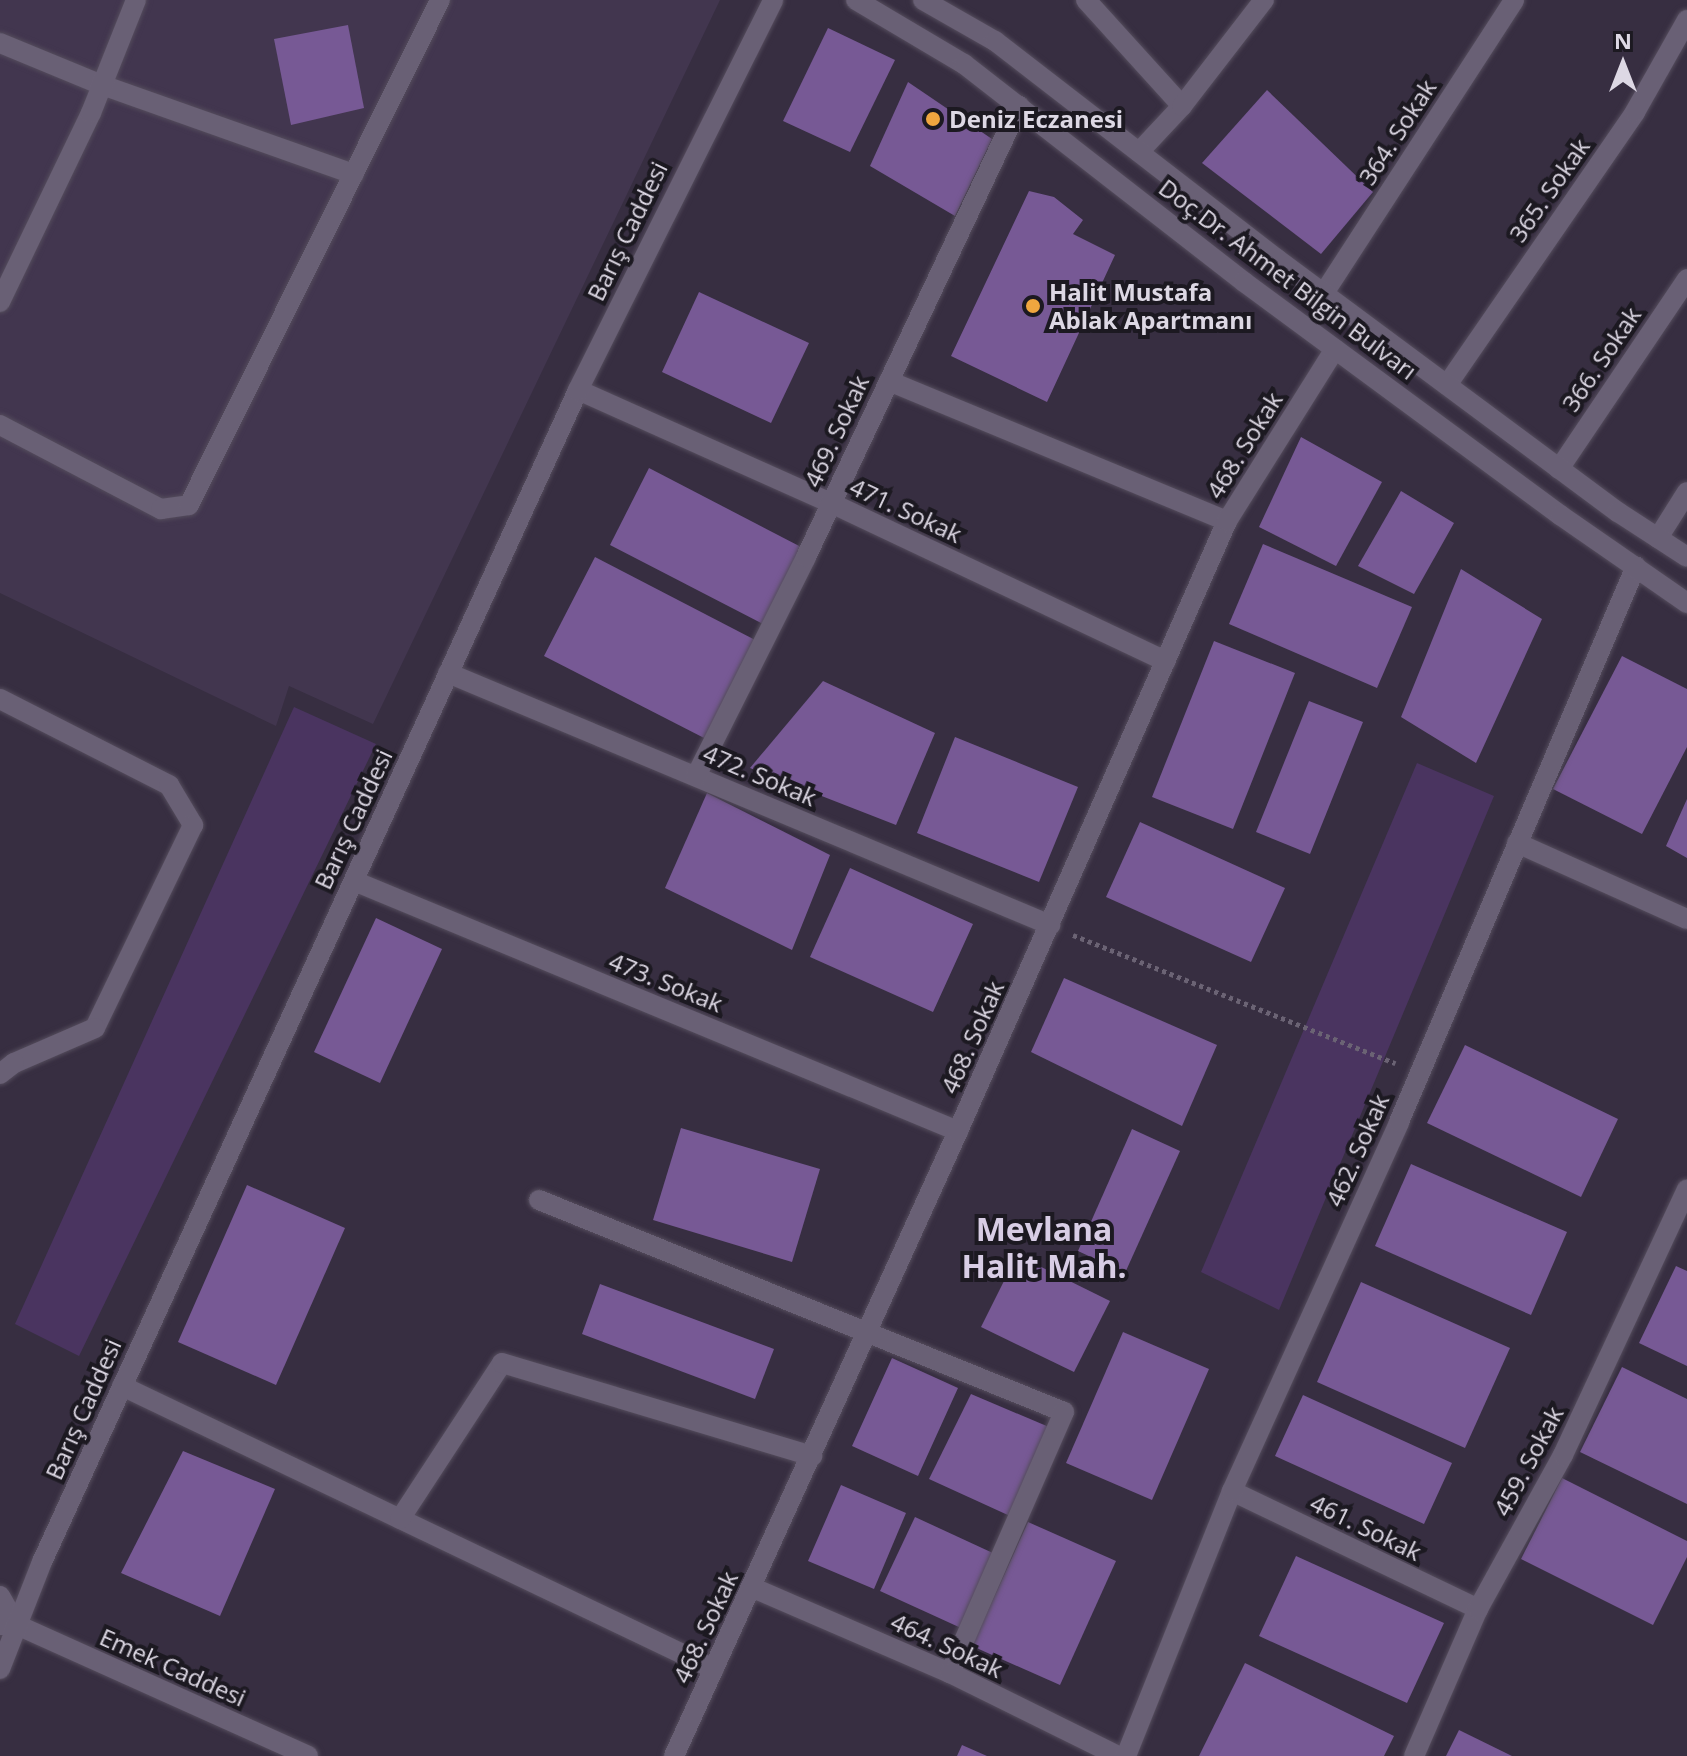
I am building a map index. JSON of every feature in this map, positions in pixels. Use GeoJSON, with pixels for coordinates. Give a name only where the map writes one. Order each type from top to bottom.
{"type":"FeatureCollection","features":[{"type":"Feature","properties":{"kind":"street"},"geometry":{"type":"LineString","coordinates":[[0,302],[102,85],[136,0]]}},
{"type":"Feature","properties":{"kind":"street"},"geometry":{"type":"LineString","coordinates":[[0,425],[161,509],[189,505],[440,0]]}},
{"type":"Feature","properties":{"kind":"street","name":"Barış Caddesi"},"geometry":{"type":"LineString","coordinates":[[0,1669],[9,1625],[122,1386],[578,390],[714,110],[773,0]]}},
{"type":"Feature","properties":{"kind":"street","name":"Doç.Dr. Ahmet Bilgin Bulvarı"},"geometry":{"type":"LineString","coordinates":[[856,0],[964,64],[1335,349],[1560,515],[1687,603]]}},
{"type":"Feature","properties":{"kind":"street","name":"Doç.Dr. Ahmet Bilgin Bulvarı"},"geometry":{"type":"LineString","coordinates":[[923,0],[995,41],[1559,469],[1687,557]]}},
{"type":"Feature","properties":{"kind":"street"},"geometry":{"type":"LineString","coordinates":[[1086,0],[1182,106]]}},
{"type":"Feature","properties":{"kind":"street"},"geometry":{"type":"LineString","coordinates":[[1139,152],[1182,106],[1264,0]]}},
{"type":"Feature","properties":{"kind":"street","name":"364. Sokak"},"geometry":{"type":"LineString","coordinates":[[1324,293],[1514,0]]}},
{"type":"Feature","properties":{"kind":"street","name":"365. Sokak"},"geometry":{"type":"LineString","coordinates":[[1447,385],[1635,112],[1687,20]]}},
{"type":"Feature","properties":{"kind":"street"},"geometry":{"type":"LineString","coordinates":[[0,43],[102,85],[354,174]]}},
{"type":"Feature","properties":{"kind":"street","name":"469. Sokak"},"geometry":{"type":"LineString","coordinates":[[696,776],[831,503],[1019,106]]}},
{"type":"Feature","properties":{"kind":"street","name":"366. Sokak"},"geometry":{"type":"LineString","coordinates":[[1559,469],[1687,279]]}},
{"type":"Feature","properties":{"kind":"street","name":"468. Sokak"},"geometry":{"type":"LineString","coordinates":[[674,1756],[958,1131],[1227,521],[1335,349]]}},
{"type":"Feature","properties":{"kind":"street"},"geometry":{"type":"LineString","coordinates":[[889,381],[1227,521]]}},
{"type":"Feature","properties":{"kind":"street","name":"471. Sokak"},"geometry":{"type":"LineString","coordinates":[[578,390],[831,503],[1166,661]]}},
{"type":"Feature","properties":{"kind":"street"},"geometry":{"type":"LineString","coordinates":[[1658,538],[1687,492]]}},
{"type":"Feature","properties":{"kind":"street","name":"462. Sokak"},"geometry":{"type":"LineString","coordinates":[[1126,1756],[1232,1491],[1420,1073],[1636,566]]}},
{"type":"Feature","properties":{"kind":"street","name":"472. Sokak"},"geometry":{"type":"LineString","coordinates":[[448,673],[1050,925]]}},
{"type":"Feature","properties":{"kind":"street"},"geometry":{"type":"LineString","coordinates":[[0,699],[169,785],[193,825],[95,1028],[14,1063],[0,1074]]}},
{"type":"Feature","properties":{"kind":"street"},"geometry":{"type":"LineString","coordinates":[[1517,843],[1687,919]]}},
{"type":"Feature","properties":{"kind":"street","name":"473. Sokak"},"geometry":{"type":"LineString","coordinates":[[354,881],[958,1131]]}},
{"type":"Feature","properties":{"kind":"street","name":"459. Sokak"},"geometry":{"type":"LineString","coordinates":[[1414,1756],[1478,1609],[1563,1455],[1687,1189]]}},
{"type":"Feature","properties":{"kind":"street"},"geometry":{"type":"LineString","coordinates":[[539,1200],[1064,1412],[950,1673]]}},
{"type":"Feature","properties":{"kind":"street"},"geometry":{"type":"LineString","coordinates":[[400,1519],[502,1363],[812,1456]]}},
{"type":"Feature","properties":{"kind":"street"},"geometry":{"type":"LineString","coordinates":[[122,1386],[714,1669]]}},
{"type":"Feature","properties":{"kind":"street","name":"461. Sokak"},"geometry":{"type":"LineString","coordinates":[[1232,1491],[1478,1609]]}},
{"type":"Feature","properties":{"kind":"street","name":"464. Sokak"},"geometry":{"type":"LineString","coordinates":[[751,1587],[950,1673],[1118,1756]]}},
{"type":"Feature","properties":{"kind":"street"},"geometry":{"type":"LineString","coordinates":[[0,1596],[9,1625]]}},
{"type":"Feature","properties":{"kind":"street","name":"Emek Caddesi"},"geometry":{"type":"LineString","coordinates":[[9,1625],[308,1756]]}},
{"type":"Feature","properties":{"kind":"path"},"geometry":{"type":"LineString","coordinates":[[1050,925],[1420,1073]]}},
{"type":"Feature","properties":{"kind":"shaded area"},"geometry":{"type":"Polygon","coordinates":[[[0,0],[720,0],[373,724],[289,686],[276,726],[0,593],[0,0]]]}},
{"type":"Feature","properties":{"kind":"shaded area"},"geometry":{"type":"Polygon","coordinates":[[[294,707],[376,744],[79,1356],[15,1324],[294,707]]]}},
{"type":"Feature","properties":{"kind":"shaded area"},"geometry":{"type":"Polygon","coordinates":[[[1417,763],[1494,796],[1279,1310],[1201,1272],[1417,763]]]}},
{"type":"Feature","properties":{"kind":"building"},"geometry":{"type":"Polygon","coordinates":[[[348,25],[364,108],[291,125],[274,39],[348,25]]]}},
{"type":"Feature","properties":{"kind":"building"},"geometry":{"type":"Polygon","coordinates":[[[828,28],[895,60],[850,152],[783,121],[828,28]]]}},
{"type":"Feature","properties":{"kind":"building"},"geometry":{"type":"Polygon","coordinates":[[[908,82],[992,139],[955,216],[870,166],[908,82]]]}},
{"type":"Feature","properties":{"kind":"building"},"geometry":{"type":"Polygon","coordinates":[[[1267,90],[1373,192],[1321,254],[1202,163],[1267,90]]]}},
{"type":"Feature","properties":{"kind":"building","name":"Halit Mustafa Ablak Apartmanı"},"geometry":{"type":"Polygon","coordinates":[[[1029,191],[1054,197],[1083,220],[1073,234],[1115,255],[1047,402],[951,356],[1029,191]]]}},
{"type":"Feature","properties":{"kind":"building"},"geometry":{"type":"Polygon","coordinates":[[[699,292],[809,343],[771,423],[662,372],[699,292]]]}},
{"type":"Feature","properties":{"kind":"building"},"geometry":{"type":"Polygon","coordinates":[[[1301,437],[1382,482],[1336,566],[1259,527],[1301,437]]]}},
{"type":"Feature","properties":{"kind":"building"},"geometry":{"type":"Polygon","coordinates":[[[649,468],[803,548],[763,624],[610,545],[649,468]]]}},
{"type":"Feature","properties":{"kind":"building"},"geometry":{"type":"Polygon","coordinates":[[[1401,491],[1454,523],[1414,594],[1358,566],[1401,491]]]}},
{"type":"Feature","properties":{"kind":"building"},"geometry":{"type":"Polygon","coordinates":[[[1263,544],[1412,607],[1377,688],[1229,624],[1263,544]]]}},
{"type":"Feature","properties":{"kind":"building"},"geometry":{"type":"Polygon","coordinates":[[[595,557],[759,642],[708,740],[544,656],[595,557]]]}},
{"type":"Feature","properties":{"kind":"building"},"geometry":{"type":"Polygon","coordinates":[[[1461,569],[1542,619],[1476,763],[1401,717],[1461,569]]]}},
{"type":"Feature","properties":{"kind":"building"},"geometry":{"type":"Polygon","coordinates":[[[1214,641],[1295,673],[1233,829],[1152,797],[1214,641]]]}},
{"type":"Feature","properties":{"kind":"building"},"geometry":{"type":"Polygon","coordinates":[[[1622,656],[1687,689],[1687,747],[1642,834],[1553,789],[1622,656]]]}},
{"type":"Feature","properties":{"kind":"building"},"geometry":{"type":"Polygon","coordinates":[[[823,681],[935,733],[896,825],[750,768],[823,681]]]}},
{"type":"Feature","properties":{"kind":"building"},"geometry":{"type":"Polygon","coordinates":[[[1309,701],[1363,722],[1310,854],[1256,832],[1309,701]]]}},
{"type":"Feature","properties":{"kind":"building"},"geometry":{"type":"Polygon","coordinates":[[[955,737],[1078,787],[1039,882],[917,833],[955,737]]]}},
{"type":"Feature","properties":{"kind":"building"},"geometry":{"type":"Polygon","coordinates":[[[707,793],[830,855],[792,950],[665,888],[707,793]]]}},
{"type":"Feature","properties":{"kind":"building"},"geometry":{"type":"Polygon","coordinates":[[[1687,799],[1687,858],[1666,846],[1687,799]]]}},
{"type":"Feature","properties":{"kind":"building"},"geometry":{"type":"Polygon","coordinates":[[[1140,822],[1285,888],[1251,962],[1106,897],[1140,822]]]}},
{"type":"Feature","properties":{"kind":"building"},"geometry":{"type":"Polygon","coordinates":[[[850,868],[973,924],[933,1012],[810,957],[850,868]]]}},
{"type":"Feature","properties":{"kind":"building"},"geometry":{"type":"Polygon","coordinates":[[[376,918],[442,949],[380,1083],[314,1052],[376,918]]]}},
{"type":"Feature","properties":{"kind":"building"},"geometry":{"type":"Polygon","coordinates":[[[1064,978],[1217,1045],[1182,1126],[1031,1052],[1064,978]]]}},
{"type":"Feature","properties":{"kind":"building"},"geometry":{"type":"Polygon","coordinates":[[[1465,1045],[1618,1119],[1581,1197],[1427,1123],[1465,1045]]]}},
{"type":"Feature","properties":{"kind":"building"},"geometry":{"type":"Polygon","coordinates":[[[681,1128],[820,1169],[792,1262],[653,1220],[681,1128]]]}},
{"type":"Feature","properties":{"kind":"building"},"geometry":{"type":"Polygon","coordinates":[[[1132,1129],[1180,1151],[1125,1273],[1078,1251],[1132,1129]]]}},
{"type":"Feature","properties":{"kind":"building"},"geometry":{"type":"Polygon","coordinates":[[[1411,1164],[1567,1232],[1531,1315],[1375,1246],[1411,1164]]]}},
{"type":"Feature","properties":{"kind":"building"},"geometry":{"type":"Polygon","coordinates":[[[247,1185],[345,1228],[276,1385],[178,1342],[247,1185]]]}},
{"type":"Feature","properties":{"kind":"building"},"geometry":{"type":"Polygon","coordinates":[[[1017,1255],[1110,1301],[1074,1372],[981,1327],[1017,1255]]]}},
{"type":"Feature","properties":{"kind":"building"},"geometry":{"type":"Polygon","coordinates":[[[1676,1266],[1687,1271],[1687,1366],[1639,1343],[1676,1266]]]}},
{"type":"Feature","properties":{"kind":"building"},"geometry":{"type":"Polygon","coordinates":[[[1361,1282],[1510,1348],[1465,1448],[1317,1382],[1361,1282]]]}},
{"type":"Feature","properties":{"kind":"building"},"geometry":{"type":"Polygon","coordinates":[[[600,1284],[774,1349],[755,1399],[582,1334],[600,1284]]]}},
{"type":"Feature","properties":{"kind":"building"},"geometry":{"type":"Polygon","coordinates":[[[1123,1332],[1209,1369],[1152,1500],[1066,1463],[1123,1332]]]}},
{"type":"Feature","properties":{"kind":"building"},"geometry":{"type":"Polygon","coordinates":[[[892,1358],[958,1388],[918,1476],[852,1446],[892,1358]]]}},
{"type":"Feature","properties":{"kind":"building"},"geometry":{"type":"Polygon","coordinates":[[[1622,1367],[1687,1399],[1687,1504],[1580,1452],[1622,1367]]]}},
{"type":"Feature","properties":{"kind":"building"},"geometry":{"type":"Polygon","coordinates":[[[971,1394],[1049,1427],[1010,1516],[929,1479],[971,1394]]]}},
{"type":"Feature","properties":{"kind":"building"},"geometry":{"type":"Polygon","coordinates":[[[1303,1395],[1452,1463],[1424,1524],[1275,1456],[1303,1395]]]}},
{"type":"Feature","properties":{"kind":"building"},"geometry":{"type":"Polygon","coordinates":[[[183,1451],[275,1489],[220,1616],[121,1573],[183,1451]]]}},
{"type":"Feature","properties":{"kind":"building"},"geometry":{"type":"Polygon","coordinates":[[[1562,1478],[1687,1541],[1687,1557],[1653,1625],[1521,1559],[1562,1478]]]}},
{"type":"Feature","properties":{"kind":"building"},"geometry":{"type":"Polygon","coordinates":[[[841,1485],[906,1513],[874,1589],[808,1561],[841,1485]]]}},
{"type":"Feature","properties":{"kind":"building"},"geometry":{"type":"Polygon","coordinates":[[[915,1517],[995,1554],[961,1628],[880,1591],[915,1517]]]}},
{"type":"Feature","properties":{"kind":"building"},"geometry":{"type":"Polygon","coordinates":[[[1028,1522],[1116,1561],[1060,1685],[972,1646],[1028,1522]]]}},
{"type":"Feature","properties":{"kind":"building"},"geometry":{"type":"Polygon","coordinates":[[[1296,1556],[1444,1623],[1407,1703],[1259,1636],[1296,1556]]]}},
{"type":"Feature","properties":{"kind":"building"},"geometry":{"type":"Polygon","coordinates":[[[1245,1663],[1394,1736],[1384,1756],[1199,1756],[1245,1663]]]}},
{"type":"Feature","properties":{"kind":"building"},"geometry":{"type":"Polygon","coordinates":[[[1459,1730],[1512,1756],[1446,1756],[1459,1730]]]}},
{"type":"Feature","properties":{"kind":"building"},"geometry":{"type":"Polygon","coordinates":[[[962,1745],[987,1756],[957,1756],[962,1745]]]}},
{"type":"Feature","properties":{"kind":"place","name":"Deniz Eczanesi"},"geometry":{"type":"Point","coordinates":[933,119]}},
{"type":"Feature","properties":{"kind":"place","name":"Halit Mustafa Ablak Apartmanı"},"geometry":{"type":"Point","coordinates":[1033,306]}},
{"type":"Feature","properties":{"kind":"district","name":"Mevlana Halit Mah."},"geometry":{"type":"Point","coordinates":[1044,1248]}}]}
